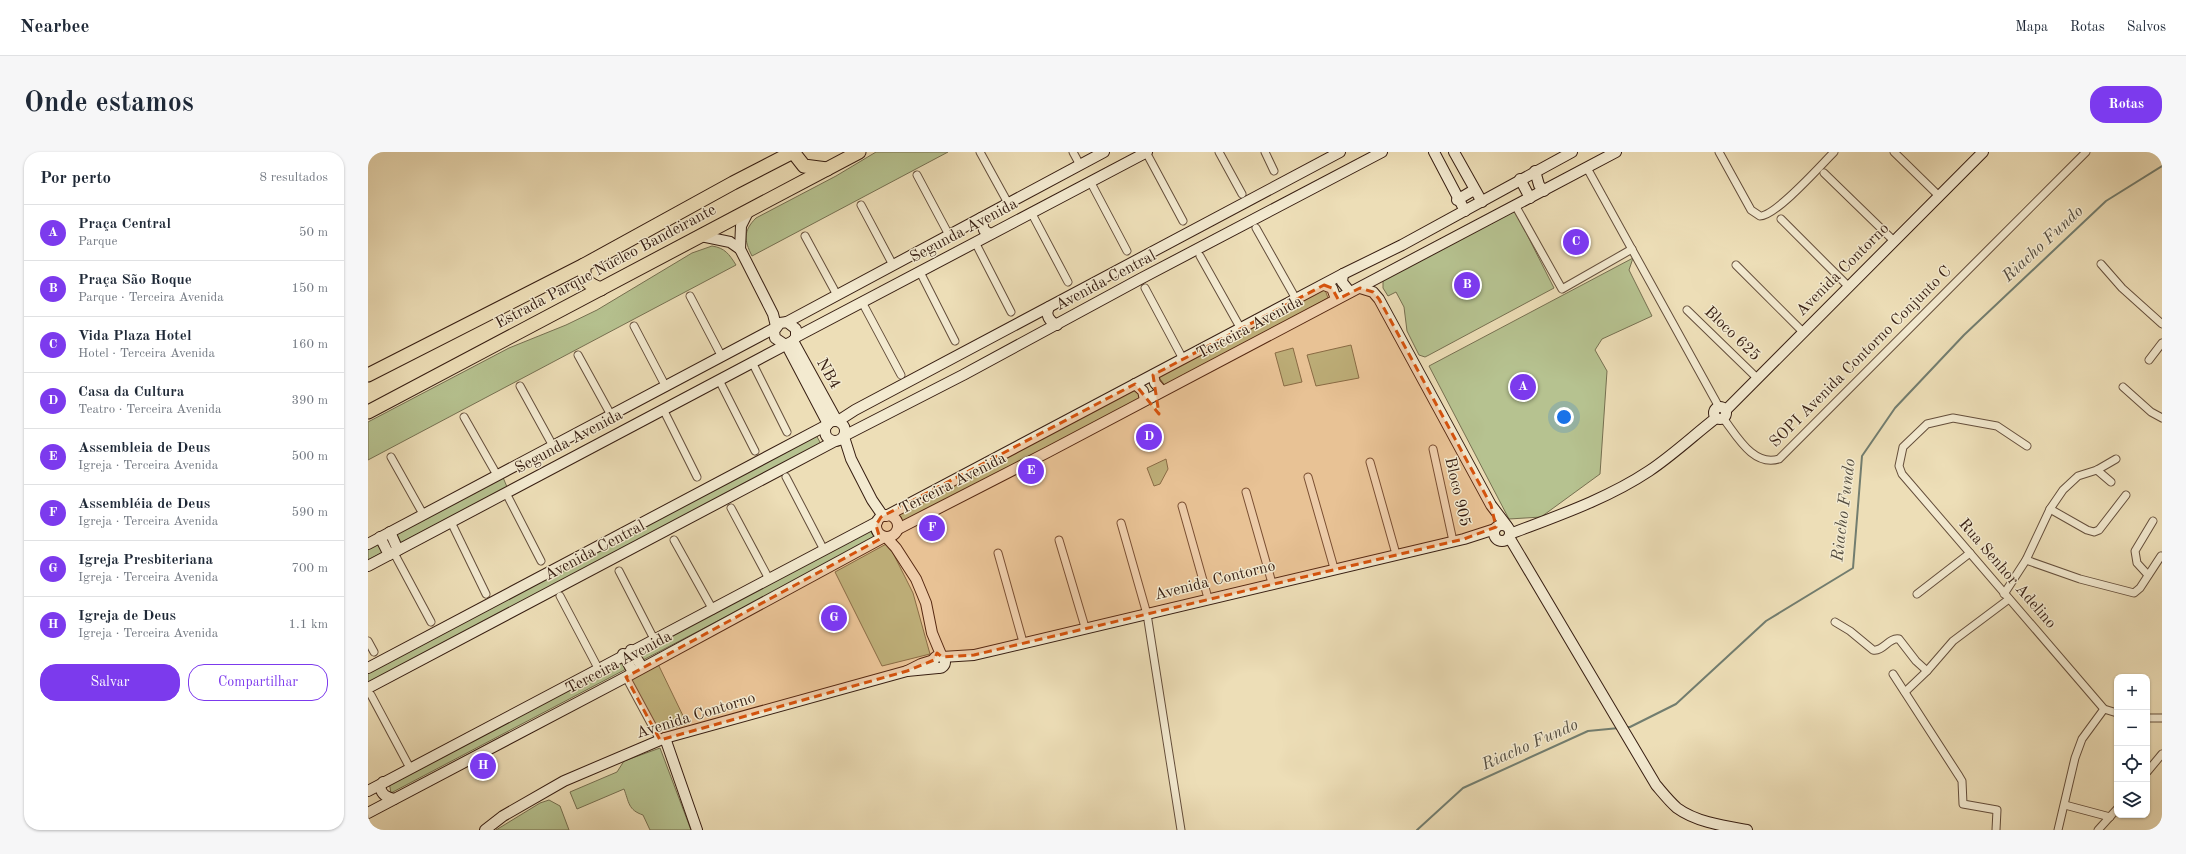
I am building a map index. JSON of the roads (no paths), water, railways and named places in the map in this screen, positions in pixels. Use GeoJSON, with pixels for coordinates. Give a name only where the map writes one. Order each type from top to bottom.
{"type":"FeatureCollection","features":[{"type":"Feature","properties":{"kind":"highway"},"geometry":{"type":"LineString","coordinates":[[767,166],[776,152]]}},
{"type":"Feature","properties":{"kind":"highway"},"geometry":{"type":"LineString","coordinates":[[793,152],[804,166],[827,169]]}},
{"type":"Feature","properties":{"kind":"highway","name":"Estrada Parque Núcleo Bandeirante"},"geometry":{"type":"LineString","coordinates":[[368,375],[584,264],[793,152]]}},
{"type":"Feature","properties":{"kind":"highway","name":"Estrada Parque Núcleo Bandeirante"},"geometry":{"type":"LineString","coordinates":[[368,412],[859,152]]}},
{"type":"Feature","properties":{"kind":"highway"},"geometry":{"type":"LineString","coordinates":[[584,264],[584,277],[586,281],[601,289]]}},
{"type":"Feature","properties":{"kind":"street"},"geometry":{"type":"LineString","coordinates":[[980,152],[1008,203]]}},
{"type":"Feature","properties":{"kind":"street"},"geometry":{"type":"LineString","coordinates":[[1073,152],[1080,165]]}},
{"type":"Feature","properties":{"kind":"street","name":"Segunda Avenida"},"geometry":{"type":"LineString","coordinates":[[368,544],[722,357],[1104,152]]}},
{"type":"Feature","properties":{"kind":"street"},"geometry":{"type":"LineString","coordinates":[[1147,152],[1183,222]]}},
{"type":"Feature","properties":{"kind":"street","name":"Segunda Avenida"},"geometry":{"type":"LineString","coordinates":[[368,566],[719,380],[1031,212],[1147,152]]}},
{"type":"Feature","properties":{"kind":"street"},"geometry":{"type":"LineString","coordinates":[[1219,152],[1244,199],[1252,223],[1296,299]]}},
{"type":"Feature","properties":{"kind":"street"},"geometry":{"type":"LineString","coordinates":[[1265,152],[1274,171]]}},
{"type":"Feature","properties":{"kind":"street","name":"Avenida Central"},"geometry":{"type":"LineString","coordinates":[[368,668],[1236,208],[1244,199],[1340,152]]}},
{"type":"Feature","properties":{"kind":"street","name":"Avenida Central"},"geometry":{"type":"LineString","coordinates":[[370,691],[585,574],[1043,331],[1252,223],[1382,152]]}},
{"type":"Feature","properties":{"kind":"street"},"geometry":{"type":"LineString","coordinates":[[1434,152],[1457,200],[1465,211]]}},
{"type":"Feature","properties":{"kind":"street"},"geometry":{"type":"LineString","coordinates":[[1454,152],[1482,202]]}},
{"type":"Feature","properties":{"kind":"street","name":"Terceira Avenida"},"geometry":{"type":"LineString","coordinates":[[368,791],[627,652],[713,610],[881,518],[1482,202],[1520,179],[1572,152]]}},
{"type":"Feature","properties":{"kind":"street","name":"Terceira Avenida"},"geometry":{"type":"LineString","coordinates":[[372,811],[891,534],[1336,299],[1378,279],[1616,152]]}},
{"type":"Feature","properties":{"kind":"street"},"geometry":{"type":"LineString","coordinates":[[1719,152],[1751,210],[1760,216],[1770,214],[1834,152]]}},
{"type":"Feature","properties":{"kind":"street"},"geometry":{"type":"LineString","coordinates":[[1894,152],[1938,195]]}},
{"type":"Feature","properties":{"kind":"street","name":"Avenida Contorno"},"geometry":{"type":"LineString","coordinates":[[485,830],[503,816],[564,781],[662,739],[907,671],[921,664],[974,655],[1085,627],[1146,614],[1334,568],[1453,541],[1505,534],[1534,525],[1608,494],[1647,472],[1721,413],[1849,287],[1938,195],[1983,152]]}},
{"type":"Feature","properties":{"kind":"street","name":"SOPI Avenida Contorno Conjunto C"},"geometry":{"type":"LineString","coordinates":[[1587,168],[1721,413],[1754,456],[1763,461],[1771,462],[1779,459],[2086,152]]}},
{"type":"Feature","properties":{"kind":"street"},"geometry":{"type":"LineString","coordinates":[[1534,172],[1539,185],[1544,191]]}},
{"type":"Feature","properties":{"kind":"street"},"geometry":{"type":"LineString","coordinates":[[1824,173],[1894,241]]}},
{"type":"Feature","properties":{"kind":"street"},"geometry":{"type":"LineString","coordinates":[[917,175],[949,235]]}},
{"type":"Feature","properties":{"kind":"street"},"geometry":{"type":"LineString","coordinates":[[1520,179],[1530,198]]}},
{"type":"Feature","properties":{"kind":"street"},"geometry":{"type":"LineString","coordinates":[[1090,181],[1127,251]]}},
{"type":"Feature","properties":{"kind":"street"},"geometry":{"type":"LineString","coordinates":[[1457,200],[1474,190]]}},
{"type":"Feature","properties":{"kind":"street"},"geometry":{"type":"LineString","coordinates":[[861,205],[893,265]]}},
{"type":"Feature","properties":{"kind":"street"},"geometry":{"type":"LineString","coordinates":[[1515,205],[1562,289],[1632,249]]}},
{"type":"Feature","properties":{"kind":"street"},"geometry":{"type":"LineString","coordinates":[[1236,208],[1252,223]]}},
{"type":"Feature","properties":{"kind":"street"},"geometry":{"type":"LineString","coordinates":[[740,249],[741,226],[749,210]]}},
{"type":"Feature","properties":{"kind":"street"},"geometry":{"type":"LineString","coordinates":[[1031,212],[1068,282]]}},
{"type":"Feature","properties":{"kind":"street"},"geometry":{"type":"LineString","coordinates":[[981,218],[984,230],[990,234]]}},
{"type":"Feature","properties":{"kind":"street"},"geometry":{"type":"LineString","coordinates":[[1781,219],[1849,287]]}},
{"type":"Feature","properties":{"kind":"street"},"geometry":{"type":"LineString","coordinates":[[966,226],[975,232],[975,242],[1011,312]]}},
{"type":"Feature","properties":{"kind":"street"},"geometry":{"type":"LineString","coordinates":[[701,236],[730,242],[740,249],[773,314],[781,324],[796,329],[790,342],[775,338],[781,324]]}},
{"type":"Feature","properties":{"kind":"street"},"geometry":{"type":"LineString","coordinates":[[805,236],[837,295]]}},
{"type":"Feature","properties":{"kind":"street"},"geometry":{"type":"LineString","coordinates":[[1200,256],[1241,329]]}},
{"type":"Feature","properties":{"kind":"street"},"geometry":{"type":"LineString","coordinates":[[2101,264],[2122,288],[2162,324]]}},
{"type":"Feature","properties":{"kind":"street"},"geometry":{"type":"LineString","coordinates":[[1736,265],[1803,332]]}},
{"type":"Feature","properties":{"kind":"street"},"geometry":{"type":"LineString","coordinates":[[920,272],[955,341]]}},
{"type":"Feature","properties":{"kind":"street"},"geometry":{"type":"LineString","coordinates":[[1344,274],[1342,282],[1355,290],[1373,292],[1379,299],[1491,505],[1505,534],[1656,784],[1676,807],[1710,822],[1747,830]]}},
{"type":"Feature","properties":{"kind":"street"},"geometry":{"type":"LineString","coordinates":[[1378,279],[1377,291],[1379,299]]}},
{"type":"Feature","properties":{"kind":"street"},"geometry":{"type":"LineString","coordinates":[[1324,285],[1332,288],[1336,299]]}},
{"type":"Feature","properties":{"kind":"street"},"geometry":{"type":"LineString","coordinates":[[1146,288],[1183,359]]}},
{"type":"Feature","properties":{"kind":"street"},"geometry":{"type":"LineString","coordinates":[[690,296],[722,357]]}},
{"type":"Feature","properties":{"kind":"street"},"geometry":{"type":"LineString","coordinates":[[862,302],[901,375]]}},
{"type":"Feature","properties":{"kind":"street"},"geometry":{"type":"LineString","coordinates":[[1049,307],[1047,311],[1049,318],[1056,325]]}},
{"type":"Feature","properties":{"kind":"street","name":"Bloco 625"},"geometry":{"type":"LineString","coordinates":[[1687,310],[1757,378]]}},
{"type":"Feature","properties":{"kind":"street"},"geometry":{"type":"LineString","coordinates":[[1029,318],[1038,320],[1043,331]]}},
{"type":"Feature","properties":{"kind":"street"},"geometry":{"type":"LineString","coordinates":[[634,326],[666,386]]}},
{"type":"Feature","properties":{"kind":"street","name":"NB4"},"geometry":{"type":"LineString","coordinates":[[790,342],[832,423]]}},
{"type":"Feature","properties":{"kind":"street"},"geometry":{"type":"LineString","coordinates":[[2149,360],[2162,343]]}},
{"type":"Feature","properties":{"kind":"street"},"geometry":{"type":"LineString","coordinates":[[578,355],[611,415]]}},
{"type":"Feature","properties":{"kind":"street"},"geometry":{"type":"LineString","coordinates":[[752,362],[787,432]]}},
{"type":"Feature","properties":{"kind":"street"},"geometry":{"type":"LineString","coordinates":[[1153,375],[1155,383],[1162,391]]}},
{"type":"Feature","properties":{"kind":"street"},"geometry":{"type":"LineString","coordinates":[[719,380],[755,451]]}},
{"type":"Feature","properties":{"kind":"street"},"geometry":{"type":"LineString","coordinates":[[1135,384],[1143,391],[1145,400]]}},
{"type":"Feature","properties":{"kind":"street"},"geometry":{"type":"LineString","coordinates":[[520,386],[553,446]]}},
{"type":"Feature","properties":{"kind":"street"},"geometry":{"type":"LineString","coordinates":[[2123,387],[2151,412],[2162,418]]}},
{"type":"Feature","properties":{"kind":"street"},"geometry":{"type":"LineString","coordinates":[[663,409],[697,477]]}},
{"type":"Feature","properties":{"kind":"street"},"geometry":{"type":"LineString","coordinates":[[464,417],[500,474],[509,473],[512,478],[509,491],[541,562]]}},
{"type":"Feature","properties":{"kind":"street","name":"Rua Senhor Adelino"},"geometry":{"type":"LineString","coordinates":[[2028,446],[1997,426],[1952,418],[1928,424],[1907,443],[1899,458],[1899,466],[1902,474],[2104,709]]}},
{"type":"Feature","properties":{"kind":"street"},"geometry":{"type":"LineString","coordinates":[[840,439],[827,437],[825,431],[832,423],[844,425],[840,439],[881,518],[878,533],[891,534]]}},
{"type":"Feature","properties":{"kind":"street","name":"Bloco 905"},"geometry":{"type":"LineString","coordinates":[[1432,449],[1453,541]]}},
{"type":"Feature","properties":{"kind":"street"},"geometry":{"type":"LineString","coordinates":[[390,457],[423,514]]}},
{"type":"Feature","properties":{"kind":"street"},"geometry":{"type":"LineString","coordinates":[[1905,692],[1927,671],[1954,641],[2006,596],[2026,560],[2050,509],[2071,481],[2078,476],[2098,470],[2116,459]]}},
{"type":"Feature","properties":{"kind":"street"},"geometry":{"type":"LineString","coordinates":[[522,462],[521,471],[532,478]]}},
{"type":"Feature","properties":{"kind":"street"},"geometry":{"type":"LineString","coordinates":[[1370,462],[1396,554]]}},
{"type":"Feature","properties":{"kind":"street"},"geometry":{"type":"LineString","coordinates":[[2098,470],[2111,482]]}},
{"type":"Feature","properties":{"kind":"street"},"geometry":{"type":"LineString","coordinates":[[786,477],[824,550]]}},
{"type":"Feature","properties":{"kind":"street"},"geometry":{"type":"LineString","coordinates":[[1308,477],[1334,568]]}},
{"type":"Feature","properties":{"kind":"street"},"geometry":{"type":"LineString","coordinates":[[1246,492],[1272,583]]}},
{"type":"Feature","properties":{"kind":"street"},"geometry":{"type":"LineString","coordinates":[[2050,509],[2087,530],[2094,532],[2099,530],[2126,495]]}},
{"type":"Feature","properties":{"kind":"street"},"geometry":{"type":"LineString","coordinates":[[1491,505],[1496,528]]}},
{"type":"Feature","properties":{"kind":"street"},"geometry":{"type":"LineString","coordinates":[[1182,506],[1208,598]]}},
{"type":"Feature","properties":{"kind":"street"},"geometry":{"type":"LineString","coordinates":[[731,508],[769,579]]}},
{"type":"Feature","properties":{"kind":"street"},"geometry":{"type":"LineString","coordinates":[[881,518],[895,519],[891,534],[920,590],[929,615],[939,661]]}},
{"type":"Feature","properties":{"kind":"street"},"geometry":{"type":"LineString","coordinates":[[2148,575],[2137,563],[2135,551],[2153,521]]}},
{"type":"Feature","properties":{"kind":"street"},"geometry":{"type":"LineString","coordinates":[[451,522],[486,594]]}},
{"type":"Feature","properties":{"kind":"street"},"geometry":{"type":"LineString","coordinates":[[1121,523],[1146,614],[1181,830]]}},
{"type":"Feature","properties":{"kind":"street","name":"Avenida Contorno"},"geometry":{"type":"LineString","coordinates":[[1464,539],[1501,525],[1505,534]]}},
{"type":"Feature","properties":{"kind":"street"},"geometry":{"type":"LineString","coordinates":[[390,532],[394,552]]}},
{"type":"Feature","properties":{"kind":"street"},"geometry":{"type":"LineString","coordinates":[[380,537],[394,552],[431,622]]}},
{"type":"Feature","properties":{"kind":"street"},"geometry":{"type":"LineString","coordinates":[[674,540],[713,610]]}},
{"type":"Feature","properties":{"kind":"street"},"geometry":{"type":"LineString","coordinates":[[1059,540],[1085,627]]}},
{"type":"Feature","properties":{"kind":"street"},"geometry":{"type":"LineString","coordinates":[[998,553],[1023,642]]}},
{"type":"Feature","properties":{"kind":"street"},"geometry":{"type":"LineString","coordinates":[[1917,594],[1970,553]]}},
{"type":"Feature","properties":{"kind":"street"},"geometry":{"type":"LineString","coordinates":[[2026,560],[2130,593],[2137,592],[2161,556]]}},
{"type":"Feature","properties":{"kind":"street"},"geometry":{"type":"LineString","coordinates":[[576,557],[585,574]]}},
{"type":"Feature","properties":{"kind":"street"},"geometry":{"type":"LineString","coordinates":[[619,571],[654,639]]}},
{"type":"Feature","properties":{"kind":"street"},"geometry":{"type":"LineString","coordinates":[[560,596],[598,668]]}},
{"type":"Feature","properties":{"kind":"street"},"geometry":{"type":"LineString","coordinates":[[1835,622],[1850,631],[1873,650],[1879,649],[1894,639],[1899,639],[1927,671]]}},
{"type":"Feature","properties":{"kind":"street"},"geometry":{"type":"LineString","coordinates":[[368,641],[374,652]]}},
{"type":"Feature","properties":{"kind":"street"},"geometry":{"type":"LineString","coordinates":[[627,652],[633,672],[662,739],[697,830]]}},
{"type":"Feature","properties":{"kind":"street"},"geometry":{"type":"LineString","coordinates":[[1893,674],[1960,776],[1962,781],[1963,804],[1997,810],[1996,830]]}},
{"type":"Feature","properties":{"kind":"street"},"geometry":{"type":"LineString","coordinates":[[370,691],[410,768]]}},
{"type":"Feature","properties":{"kind":"street"},"geometry":{"type":"LineString","coordinates":[[2058,830],[2075,758],[2082,739],[2104,709],[2114,712]]}},
{"type":"Feature","properties":{"kind":"street"},"geometry":{"type":"LineString","coordinates":[[2150,718],[2162,718]]}},
{"type":"Feature","properties":{"kind":"street"},"geometry":{"type":"LineString","coordinates":[[2150,768],[2162,754]]}},
{"type":"Feature","properties":{"kind":"street"},"geometry":{"type":"LineString","coordinates":[[384,782],[380,788],[381,792],[385,796],[394,799]]}},
{"type":"Feature","properties":{"kind":"street"},"geometry":{"type":"LineString","coordinates":[[368,791],[374,792],[377,800],[372,811]]}},
{"type":"Feature","properties":{"kind":"street"},"geometry":{"type":"LineString","coordinates":[[2065,805],[2110,817]]}},
{"type":"Feature","properties":{"kind":"street"},"geometry":{"type":"LineString","coordinates":[[2098,830],[2114,812]]}},
{"type":"Feature","properties":{"kind":"waterway","name":"Riacho Fundo"},"geometry":{"type":"LineString","coordinates":[[1625,727],[1630,727],[1676,704],[1766,621],[1853,568],[1862,456],[1895,408],[1964,335],[2106,201],[2162,166]]}},
{"type":"Feature","properties":{"kind":"waterway","name":"Riacho Fundo"},"geometry":{"type":"LineString","coordinates":[[1417,830],[1463,788],[1588,731],[1619,728]]}},
{"type":"Feature","properties":{"kind":"place","name":"Vida Plaza Hotel"},"geometry":{"type":"Point","coordinates":[1576,242]}},
{"type":"Feature","properties":{"kind":"place","name":"Praça São Roque"},"geometry":{"type":"Point","coordinates":[1467,285]}},
{"type":"Feature","properties":{"kind":"place","name":"Praça Central"},"geometry":{"type":"Point","coordinates":[1523,387]}},
{"type":"Feature","properties":{"kind":"place","name":"Casa da Cultura"},"geometry":{"type":"Point","coordinates":[1149,437]}},
{"type":"Feature","properties":{"kind":"place","name":"Assembleia de Deus"},"geometry":{"type":"Point","coordinates":[1031,471]}},
{"type":"Feature","properties":{"kind":"place","name":"Assembléia de Deus"},"geometry":{"type":"Point","coordinates":[932,528]}},
{"type":"Feature","properties":{"kind":"place","name":"Igreja Presbiteriana"},"geometry":{"type":"Point","coordinates":[834,618]}},
{"type":"Feature","properties":{"kind":"place","name":"Igreja de Deus"},"geometry":{"type":"Point","coordinates":[483,766]}}]}
